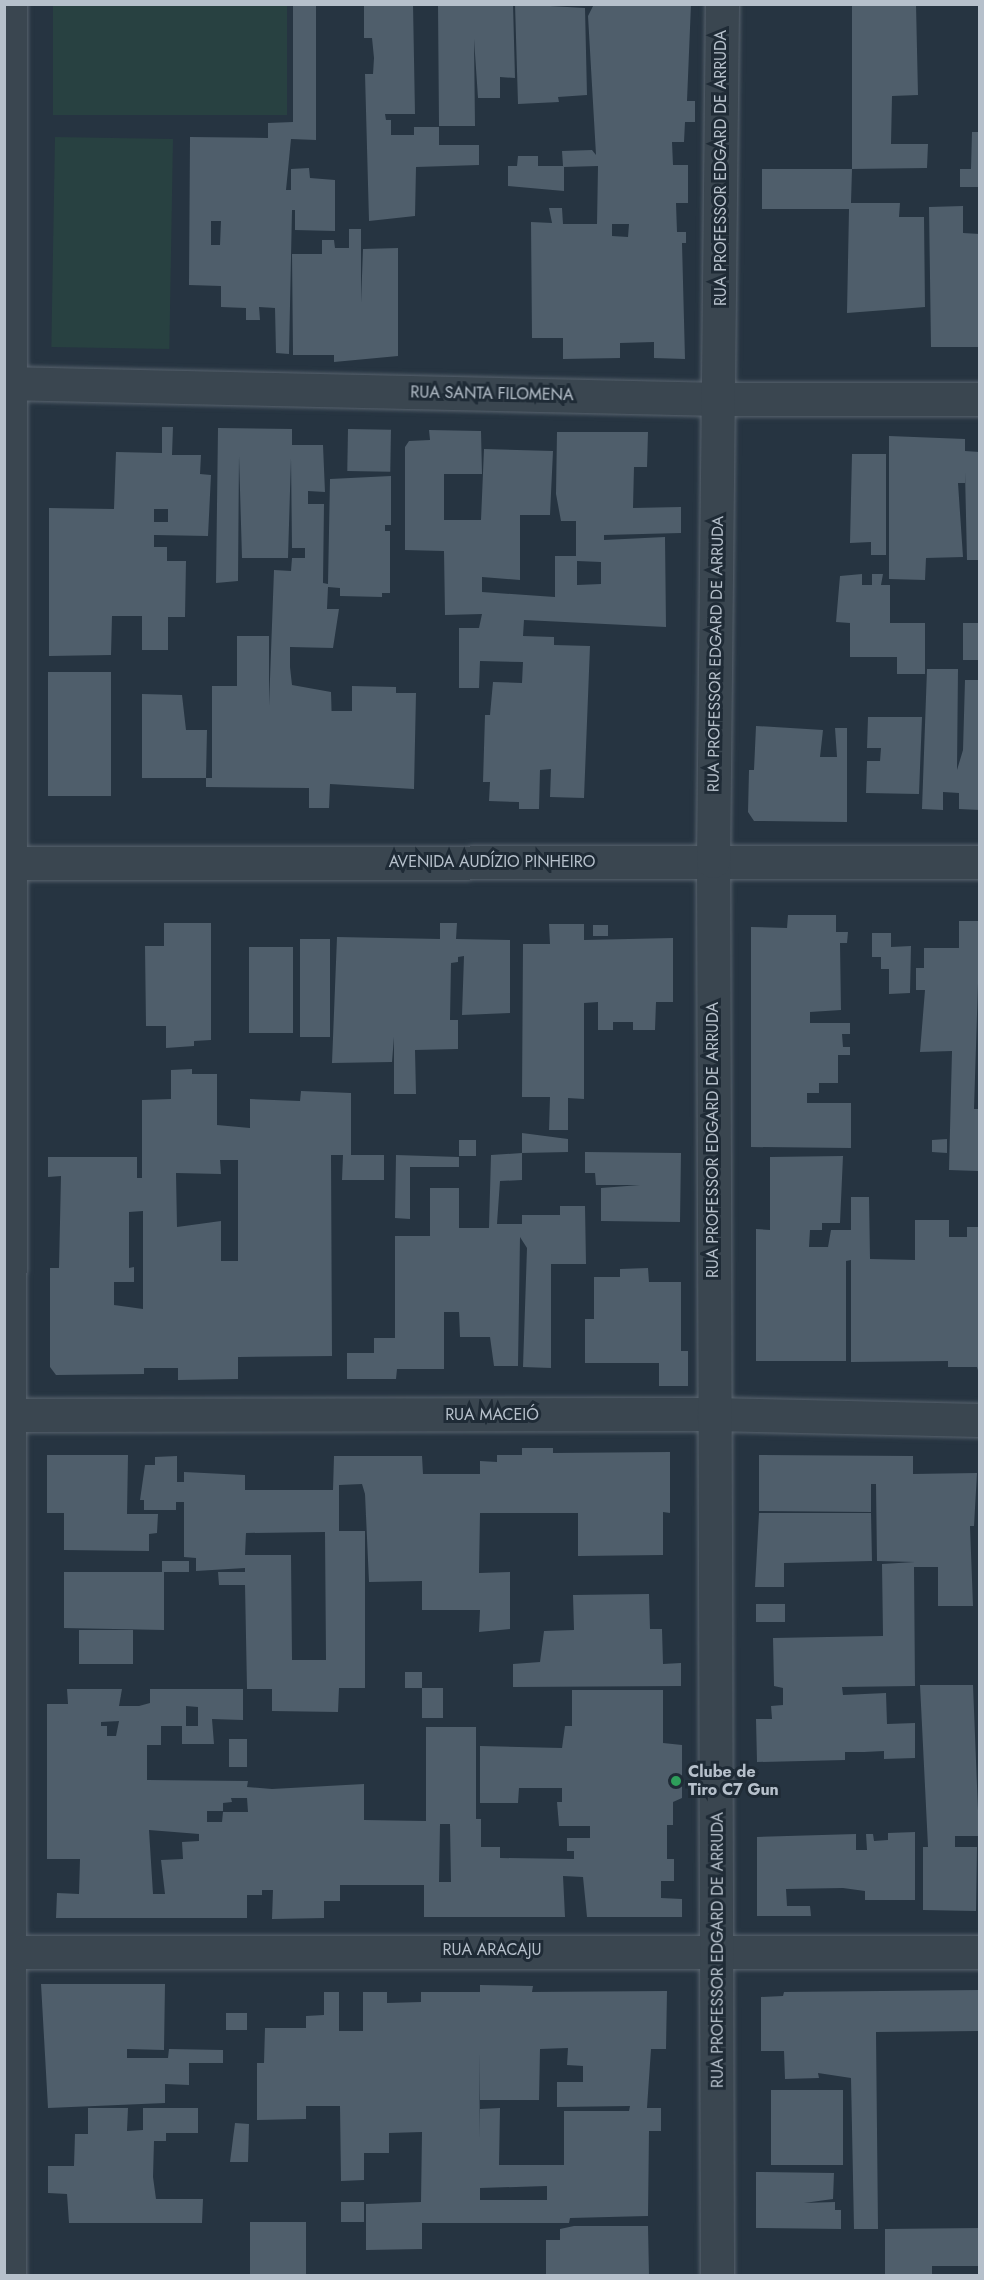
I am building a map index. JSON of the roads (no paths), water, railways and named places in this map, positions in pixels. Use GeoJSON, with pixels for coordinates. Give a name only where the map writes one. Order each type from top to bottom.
{"type":"FeatureCollection","features":[{"type":"Feature","properties":{"kind":"street"},"geometry":{"type":"LineString","coordinates":[[9,2276],[6,1415],[10,4]]}},
{"type":"Feature","properties":{"kind":"street","name":"RUA PROFESSOR EDGARD DE ARRUDA"},"geometry":{"type":"LineString","coordinates":[[717,2276],[719,1949],[713,1414],[713,861],[720,399],[722,4]]}},
{"type":"Feature","properties":{"kind":"street","name":"RUA SANTA FILOMENA"},"geometry":{"type":"LineString","coordinates":[[8,383],[720,399],[980,399]]}},
{"type":"Feature","properties":{"kind":"street","name":"AVENIDA AUDÍZIO PINHEIRO"},"geometry":{"type":"LineString","coordinates":[[7,863],[980,862]]}},
{"type":"Feature","properties":{"kind":"street","name":"RUA MACEIÓ"},"geometry":{"type":"LineString","coordinates":[[6,1415],[713,1414],[980,1420]]}},
{"type":"Feature","properties":{"kind":"street","name":"RUA ARACAJU"},"geometry":{"type":"LineString","coordinates":[[7,1953],[719,1949],[980,1952]]}},
{"type":"Feature","properties":{"kind":"place","name":"Clube de Tiro C7 Gun"},"geometry":{"type":"Point","coordinates":[676,1781]}}]}
